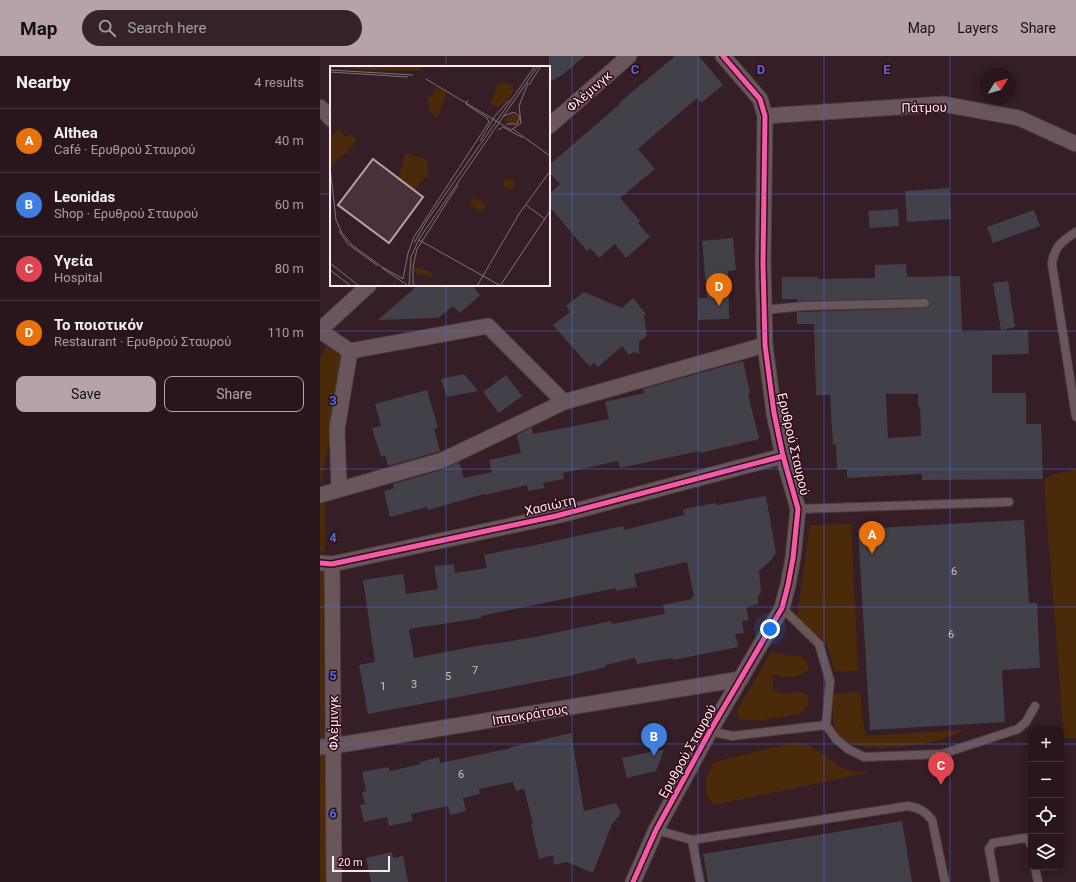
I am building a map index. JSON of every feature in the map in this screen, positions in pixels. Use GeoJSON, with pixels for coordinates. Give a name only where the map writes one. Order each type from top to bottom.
{"type":"FeatureCollection","features":[{"type":"Feature","properties":{"kind":"street","name":"Φλέμινγκ"},"geometry":{"type":"LineString","coordinates":[[550,125],[629,56]]}},
{"type":"Feature","properties":{"kind":"street","name":"Ερυθρού Σταυρού"},"geometry":{"type":"LineString","coordinates":[[633,882],[656,830],[710,731],[782,608],[793,558],[798,509],[783,456],[774,413],[765,344],[763,264],[765,116],[760,99],[723,56]]}},
{"type":"Feature","properties":{"kind":"street","name":"Πάτμου"},"geometry":{"type":"LineString","coordinates":[[765,116],[943,104],[1019,118],[1076,144]]}},
{"type":"Feature","properties":{"kind":"street"},"geometry":{"type":"LineString","coordinates":[[320,107],[330,118]]}},
{"type":"Feature","properties":{"kind":"street"},"geometry":{"type":"LineString","coordinates":[[368,286],[320,330],[350,351],[488,326],[564,402]]}},
{"type":"Feature","properties":{"kind":"street"},"geometry":{"type":"LineString","coordinates":[[320,495],[339,488],[443,460],[564,402],[765,344]]}},
{"type":"Feature","properties":{"kind":"street"},"geometry":{"type":"LineString","coordinates":[[339,488],[338,429],[350,351]]}},
{"type":"Feature","properties":{"kind":"street","name":"Χασιώτη"},"geometry":{"type":"LineString","coordinates":[[326,564],[556,516],[783,456]]}},
{"type":"Feature","properties":{"kind":"street","name":"Φλέμινγκ"},"geometry":{"type":"LineString","coordinates":[[326,564],[326,746],[334,882]]}},
{"type":"Feature","properties":{"kind":"street","name":"Ιπποκράτους"},"geometry":{"type":"LineString","coordinates":[[326,746],[741,679]]}},
{"type":"Feature","properties":{"kind":"lane"},"geometry":{"type":"LineString","coordinates":[[1076,232],[1057,247],[1053,255],[1052,264],[1076,417]]}},
{"type":"Feature","properties":{"kind":"lane"},"geometry":{"type":"LineString","coordinates":[[764,310],[804,306],[925,303]]}},
{"type":"Feature","properties":{"kind":"lane"},"geometry":{"type":"LineString","coordinates":[[798,509],[1009,502]]}},
{"type":"Feature","properties":{"kind":"lane"},"geometry":{"type":"LineString","coordinates":[[782,608],[819,644],[830,681],[826,725],[836,739],[848,749],[864,757],[942,754],[1018,729],[1026,722],[1035,706]]}},
{"type":"Feature","properties":{"kind":"lane"},"geometry":{"type":"LineString","coordinates":[[710,731],[732,736],[826,725]]}},
{"type":"Feature","properties":{"kind":"lane"},"geometry":{"type":"LineString","coordinates":[[656,830],[692,840],[908,806],[920,808],[927,813],[932,820],[945,882]]}},
{"type":"Feature","properties":{"kind":"lane"},"geometry":{"type":"LineString","coordinates":[[995,882],[989,849],[990,846],[993,843],[1025,838],[1028,840]]}},
{"type":"Feature","properties":{"kind":"lane"},"geometry":{"type":"LineString","coordinates":[[692,840],[700,882]]}},
{"type":"Feature","properties":{"kind":"lane"},"geometry":{"type":"LineString","coordinates":[[1036,870],[1038,882]]}},
{"type":"Feature","properties":{"kind":"shaded area"},"geometry":{"type":"Polygon","coordinates":[[[339,333],[345,340],[333,422],[320,484],[320,359],[333,336],[339,333]]]}},
{"type":"Feature","properties":{"kind":"shaded area"},"geometry":{"type":"Polygon","coordinates":[[[1076,469],[1076,738],[1064,738],[1044,483],[1048,476],[1076,469]]]}},
{"type":"Feature","properties":{"kind":"shaded area"},"geometry":{"type":"Polygon","coordinates":[[[326,500],[325,552],[320,551],[320,502],[326,500]]]}},
{"type":"Feature","properties":{"kind":"shaded area"},"geometry":{"type":"Polygon","coordinates":[[[851,524],[858,671],[834,672],[831,657],[825,643],[818,635],[804,625],[797,616],[810,525],[851,524]]]}},
{"type":"Feature","properties":{"kind":"shaded area"},"geometry":{"type":"Polygon","coordinates":[[[320,563],[323,563],[324,740],[320,740],[320,563]]]}},
{"type":"Feature","properties":{"kind":"shaded area"},"geometry":{"type":"Polygon","coordinates":[[[771,652],[788,656],[799,655],[806,661],[809,670],[792,677],[773,675],[773,684],[774,689],[777,692],[798,692],[807,695],[808,704],[803,712],[796,715],[753,721],[740,719],[736,712],[771,652]]]}},
{"type":"Feature","properties":{"kind":"shaded area"},"geometry":{"type":"Polygon","coordinates":[[[860,692],[865,736],[965,730],[942,739],[917,745],[884,748],[854,745],[843,739],[836,730],[833,694],[860,692]]]}},
{"type":"Feature","properties":{"kind":"shaded area"},"geometry":{"type":"Polygon","coordinates":[[[796,742],[809,745],[842,768],[851,771],[871,772],[714,805],[706,794],[706,778],[714,762],[796,742]]]}},
{"type":"Feature","properties":{"kind":"shaded area"},"geometry":{"type":"Polygon","coordinates":[[[320,755],[326,755],[326,882],[320,882],[320,755]]]}},
{"type":"Feature","properties":{"kind":"building"},"geometry":{"type":"Polygon","coordinates":[[[549,56],[585,56],[561,76],[550,82],[549,56]]]}},
{"type":"Feature","properties":{"kind":"building"},"geometry":{"type":"Polygon","coordinates":[[[675,56],[699,56],[723,85],[701,103],[697,98],[638,149],[655,169],[620,198],[640,221],[638,223],[650,237],[626,258],[615,244],[599,258],[590,248],[587,251],[550,207],[550,193],[560,184],[550,173],[550,164],[620,104],[619,103],[675,56]]]}},
{"type":"Feature","properties":{"kind":"building"},"geometry":{"type":"Polygon","coordinates":[[[949,188],[951,219],[907,222],[905,191],[949,188]]]}},
{"type":"Feature","properties":{"kind":"building"},"geometry":{"type":"Polygon","coordinates":[[[898,209],[899,226],[870,228],[868,211],[898,209]]]}},
{"type":"Feature","properties":{"kind":"building"},"geometry":{"type":"Polygon","coordinates":[[[1034,210],[1040,226],[993,243],[987,227],[1034,210]]]}},
{"type":"Feature","properties":{"kind":"building"},"geometry":{"type":"Polygon","coordinates":[[[733,238],[736,270],[728,271],[729,319],[698,320],[698,298],[707,298],[702,241],[733,238]]]}},
{"type":"Feature","properties":{"kind":"building"},"geometry":{"type":"Polygon","coordinates":[[[906,264],[907,277],[960,276],[962,332],[1028,330],[1029,354],[992,355],[992,393],[1026,393],[1026,424],[1041,424],[1043,479],[922,480],[922,474],[847,478],[847,469],[837,469],[836,444],[833,445],[830,395],[816,395],[814,324],[797,324],[797,312],[925,308],[930,306],[930,302],[928,298],[797,301],[797,299],[782,299],[782,277],[818,277],[818,279],[875,278],[875,265],[906,264]],[[886,394],[888,438],[921,436],[918,394],[886,394]]]}},
{"type":"Feature","properties":{"kind":"building"},"geometry":{"type":"Polygon","coordinates":[[[1008,281],[1015,327],[1001,330],[993,283],[1008,281]]]}},
{"type":"Feature","properties":{"kind":"building"},"geometry":{"type":"Polygon","coordinates":[[[417,286],[473,286],[480,295],[460,313],[453,306],[438,318],[378,320],[417,286]]]}},
{"type":"Feature","properties":{"kind":"building"},"geometry":{"type":"Polygon","coordinates":[[[584,292],[622,308],[633,298],[646,314],[644,316],[647,336],[639,342],[639,354],[633,352],[629,355],[622,346],[598,367],[594,363],[590,367],[553,325],[570,312],[566,306],[584,292]]]}},
{"type":"Feature","properties":{"kind":"building"},"geometry":{"type":"Polygon","coordinates":[[[743,361],[750,393],[748,394],[759,439],[700,453],[700,451],[620,468],[618,461],[563,473],[564,479],[543,483],[545,488],[528,491],[527,485],[484,494],[428,510],[427,507],[390,517],[384,491],[394,488],[393,484],[445,469],[459,462],[464,478],[492,472],[489,460],[521,453],[517,435],[532,427],[533,434],[609,419],[605,402],[644,393],[643,389],[743,361]]]}},
{"type":"Feature","properties":{"kind":"building"},"geometry":{"type":"Polygon","coordinates":[[[464,374],[478,391],[447,397],[441,379],[464,374]]]}},
{"type":"Feature","properties":{"kind":"building"},"geometry":{"type":"Polygon","coordinates":[[[506,375],[522,396],[499,413],[483,392],[506,375]]]}},
{"type":"Feature","properties":{"kind":"building"},"geometry":{"type":"Polygon","coordinates":[[[427,390],[438,428],[434,429],[440,451],[388,466],[385,455],[381,457],[372,428],[381,426],[375,404],[427,390]]]}},
{"type":"Feature","properties":{"kind":"building"},"geometry":{"type":"Polygon","coordinates":[[[766,496],[776,553],[759,571],[761,592],[758,597],[758,604],[746,607],[749,620],[742,621],[744,633],[735,634],[738,647],[673,660],[673,658],[637,664],[635,658],[564,677],[368,714],[359,665],[375,662],[363,580],[403,574],[406,594],[438,589],[434,566],[454,564],[455,573],[487,568],[484,555],[623,526],[624,530],[684,515],[683,509],[716,503],[717,505],[766,496]],[[687,562],[634,574],[637,587],[616,591],[616,588],[481,616],[482,618],[409,629],[414,658],[487,644],[535,637],[611,621],[612,624],[665,614],[663,605],[692,599],[692,596],[694,596],[687,562]]]}},
{"type":"Feature","properties":{"kind":"building"},"geometry":{"type":"Polygon","coordinates":[[[1024,520],[1029,603],[1037,603],[1040,668],[1002,670],[1005,722],[870,730],[858,529],[1024,520]]]}},
{"type":"Feature","properties":{"kind":"building"},"geometry":{"type":"Polygon","coordinates":[[[571,733],[584,811],[616,803],[621,813],[612,824],[593,873],[567,862],[554,865],[553,855],[539,859],[531,825],[533,824],[524,789],[516,791],[513,782],[479,789],[480,794],[463,798],[466,811],[450,815],[448,806],[411,814],[413,821],[389,826],[387,817],[364,822],[360,805],[365,804],[362,792],[366,791],[362,772],[388,767],[390,771],[421,764],[420,762],[439,757],[440,763],[511,748],[571,733]]]}},
{"type":"Feature","properties":{"kind":"building"},"geometry":{"type":"Polygon","coordinates":[[[664,749],[656,771],[627,778],[622,758],[664,749]]]}},
{"type":"Feature","properties":{"kind":"building"},"geometry":{"type":"Polygon","coordinates":[[[902,821],[912,882],[708,882],[703,854],[902,821]]]}},
{"type":"Feature","properties":{"kind":"building"},"geometry":{"type":"Polygon","coordinates":[[[392,852],[393,858],[403,856],[408,882],[371,882],[366,858],[392,852]]]}},
{"type":"Feature","properties":{"kind":"cycle path"},"geometry":{"type":"LineString","coordinates":[[633,882],[656,830],[710,731],[782,608],[793,558],[798,509],[783,456],[774,413],[765,345],[763,264],[765,116],[760,99],[723,56]]}},
{"type":"Feature","properties":{"kind":"cycle path"},"geometry":{"type":"LineString","coordinates":[[320,563],[332,564],[556,516],[783,456]]}},
{"type":"Feature","properties":{"kind":"place","name":"Το ποιοτικόν"},"geometry":{"type":"Point","coordinates":[719,306]}},
{"type":"Feature","properties":{"kind":"place","name":"Althea"},"geometry":{"type":"Point","coordinates":[872,554]}},
{"type":"Feature","properties":{"kind":"place","name":"Leonidas"},"geometry":{"type":"Point","coordinates":[654,756]}},
{"type":"Feature","properties":{"kind":"place","name":"Υγεία"},"geometry":{"type":"Point","coordinates":[941,785]}}]}
